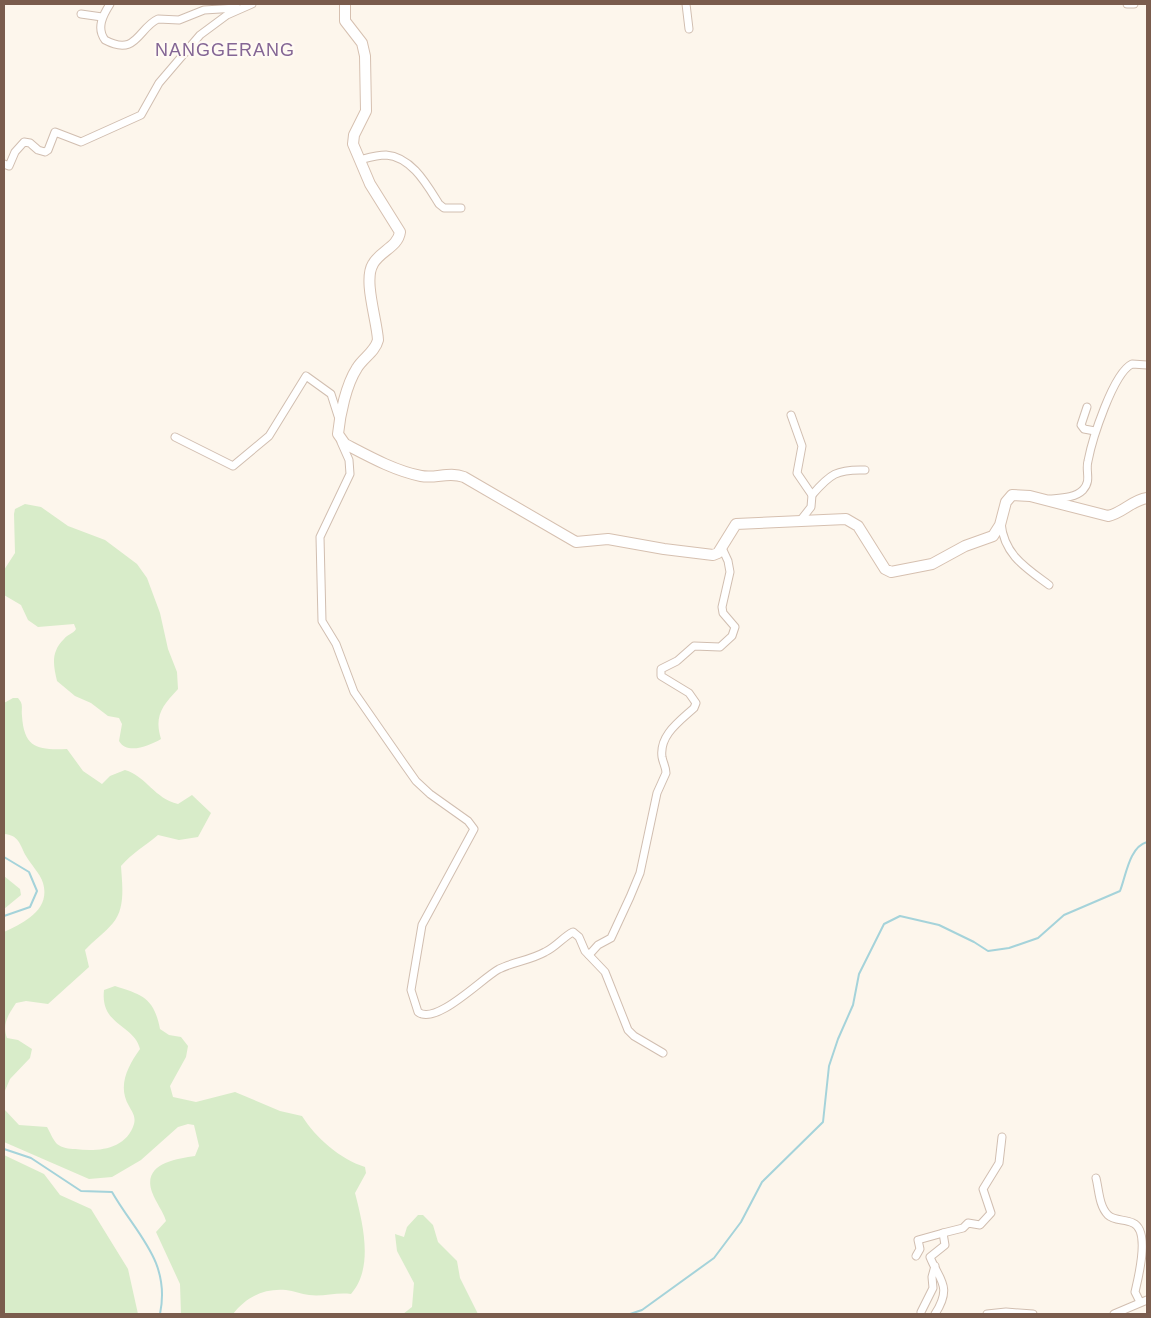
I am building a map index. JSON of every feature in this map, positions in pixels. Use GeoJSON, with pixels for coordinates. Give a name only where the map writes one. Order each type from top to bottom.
{"type":"FeatureCollection","features":[{"type":"Feature","properties":{"kind":"street"},"geometry":{"type":"LineString","coordinates":[[110,4],[102,17],[102,35],[105,40],[120,45],[135,41],[158,19],[179,20],[204,10],[240,8]]}},
{"type":"Feature","properties":{"kind":"street"},"geometry":{"type":"LineString","coordinates":[[4,164],[9,166],[15,152],[24,142],[30,142],[38,150],[44,152],[48,150],[55,132],[81,142],[141,115],[159,83],[200,36],[215,23],[240,8],[252,4]]}},
{"type":"Feature","properties":{"kind":"street"},"geometry":{"type":"LineString","coordinates":[[339,424],[356,371],[376,346],[378,340],[370,272],[376,260],[397,240],[400,232],[397,223],[382,204],[358,160],[353,138],[366,110],[366,56],[362,43],[345,21],[345,4]]}},
{"type":"Feature","properties":{"kind":"street"},"geometry":{"type":"LineString","coordinates":[[686,4],[689,29]]}},
{"type":"Feature","properties":{"kind":"street"},"geometry":{"type":"LineString","coordinates":[[1127,4],[1134,4]]}},
{"type":"Feature","properties":{"kind":"street"},"geometry":{"type":"LineString","coordinates":[[81,14],[102,17]]}},
{"type":"Feature","properties":{"kind":"street"},"geometry":{"type":"LineString","coordinates":[[358,160],[385,155],[403,160],[415,170],[439,204],[444,208],[461,208]]}},
{"type":"Feature","properties":{"kind":"street"},"geometry":{"type":"LineString","coordinates":[[1045,500],[1074,496],[1085,487],[1088,480],[1087,463],[1095,431],[1121,374],[1132,364],[1147,365]]}},
{"type":"Feature","properties":{"kind":"street"},"geometry":{"type":"LineString","coordinates":[[175,437],[233,466],[269,436],[306,376],[331,394],[337,407],[340,439],[349,460],[350,474],[320,537],[322,621],[336,644],[354,692],[416,781],[430,794],[468,821],[474,829],[422,924],[412,990],[418,1012],[423,1015],[430,1015],[447,1008],[498,970],[544,953],[573,932],[579,937],[588,955],[605,972],[628,1030],[634,1036],[663,1053]]}},
{"type":"Feature","properties":{"kind":"street"},"geometry":{"type":"LineString","coordinates":[[1087,407],[1081,425],[1084,429],[1095,431]]}},
{"type":"Feature","properties":{"kind":"street"},"geometry":{"type":"LineString","coordinates":[[791,415],[802,446],[797,473],[812,495]]}},
{"type":"Feature","properties":{"kind":"street"},"geometry":{"type":"LineString","coordinates":[[340,439],[357,450],[412,474],[428,477],[453,474],[464,477],[576,542],[608,539],[713,555],[722,548],[736,524],[842,518],[849,520],[862,531],[885,570],[894,572],[932,564],[965,546],[986,540],[995,533],[1001,521],[1006,502],[1012,495],[1030,496],[1108,516],[1117,513],[1137,500],[1147,498]]}},
{"type":"Feature","properties":{"kind":"street"},"geometry":{"type":"LineString","coordinates":[[800,521],[810,507],[812,495],[830,476],[840,471],[865,470]]}},
{"type":"Feature","properties":{"kind":"street"},"geometry":{"type":"LineString","coordinates":[[1001,521],[1002,539],[1013,556],[1050,585]]}},
{"type":"Feature","properties":{"kind":"street"},"geometry":{"type":"LineString","coordinates":[[588,955],[614,933],[630,898],[640,873],[657,793],[666,773],[662,760],[662,746],[668,734],[694,708],[696,703],[689,693],[661,676],[661,669],[677,661],[694,646],[720,647],[725,644],[735,631],[735,627],[723,613],[722,607],[730,572],[728,561],[722,548]]}},
{"type":"Feature","properties":{"kind":"street"},"geometry":{"type":"LineString","coordinates":[[916,1256],[920,1249],[918,1240],[963,1228],[968,1223],[980,1225],[991,1213],[983,1190],[1001,1160],[1002,1137]]}},
{"type":"Feature","properties":{"kind":"street"},"geometry":{"type":"LineString","coordinates":[[1096,1178],[1106,1213],[1110,1217],[1134,1223],[1140,1230],[1143,1258],[1135,1292],[1144,1301],[1130,1311],[1114,1314]]}},
{"type":"Feature","properties":{"kind":"street"},"geometry":{"type":"LineString","coordinates":[[936,1314],[942,1300],[943,1286],[942,1277],[930,1257],[944,1245],[943,1233]]}},
{"type":"Feature","properties":{"kind":"street"},"geometry":{"type":"LineString","coordinates":[[921,1312],[932,1288],[935,1266]]}},
{"type":"Feature","properties":{"kind":"street"},"geometry":{"type":"LineString","coordinates":[[987,1314],[1006,1312],[1033,1314]]}},
{"type":"Feature","properties":{"kind":"green space"},"geometry":{"type":"Polygon","coordinates":[[[25,504],[41,507],[68,526],[105,540],[137,564],[147,578],[160,613],[168,649],[177,672],[178,689],[164,706],[159,718],[158,724],[161,739],[138,748],[127,748],[123,745],[119,741],[122,724],[119,718],[108,716],[91,703],[75,696],[57,681],[54,664],[55,654],[60,644],[76,629],[74,624],[38,627],[28,620],[21,605],[4,595],[4,570],[15,553],[15,509],[25,504]]]}},
{"type":"Feature","properties":{"kind":"green space"},"geometry":{"type":"Polygon","coordinates":[[[13,698],[18,698],[21,702],[23,727],[30,741],[41,748],[67,749],[83,771],[102,784],[110,776],[125,770],[139,777],[163,797],[178,804],[192,795],[211,813],[198,837],[179,840],[158,835],[125,861],[121,866],[122,903],[120,910],[110,927],[85,950],[89,967],[48,1004],[26,1001],[16,1003],[8,1016],[5,1028],[7,1038],[18,1040],[32,1049],[30,1058],[10,1079],[4,1093],[4,932],[27,920],[34,914],[43,901],[44,892],[42,879],[16,838],[4,834],[4,703],[13,698]]]}},
{"type":"Feature","properties":{"kind":"green space"},"geometry":{"type":"Polygon","coordinates":[[[4,876],[20,889],[21,895],[4,909],[4,876]]]}},
{"type":"Feature","properties":{"kind":"green space"},"geometry":{"type":"Polygon","coordinates":[[[115,986],[146,999],[154,1010],[160,1029],[169,1035],[181,1037],[188,1046],[186,1057],[170,1086],[173,1097],[196,1102],[235,1092],[280,1111],[302,1116],[329,1147],[347,1159],[365,1167],[366,1173],[355,1193],[365,1245],[364,1259],[358,1283],[351,1294],[306,1295],[278,1290],[263,1292],[250,1298],[233,1314],[181,1314],[180,1284],[156,1232],[166,1221],[152,1192],[150,1183],[156,1169],[162,1165],[170,1161],[195,1156],[199,1146],[194,1125],[188,1124],[178,1127],[141,1160],[112,1177],[89,1179],[4,1142],[4,1109],[19,1125],[47,1127],[57,1144],[68,1148],[92,1150],[110,1147],[118,1144],[130,1133],[134,1119],[126,1099],[124,1084],[128,1069],[140,1049],[137,1041],[131,1034],[112,1018],[107,1011],[104,1002],[104,990],[115,986]]]}},
{"type":"Feature","properties":{"kind":"green space"},"geometry":{"type":"Polygon","coordinates":[[[4,1155],[44,1174],[60,1195],[91,1209],[128,1269],[138,1314],[4,1314],[4,1155]]]}},
{"type":"Feature","properties":{"kind":"green space"},"geometry":{"type":"Polygon","coordinates":[[[418,1215],[423,1215],[433,1225],[438,1242],[457,1261],[460,1278],[478,1314],[403,1314],[412,1307],[414,1283],[397,1251],[395,1234],[404,1237],[407,1227],[418,1215]]]}},
{"type":"Feature","properties":{"kind":"waterway"},"geometry":{"type":"LineString","coordinates":[[630,1314],[642,1310],[714,1258],[741,1222],[762,1182],[823,1122],[829,1066],[838,1039],[853,1005],[859,974],[884,924],[900,916],[939,925],[988,951],[1009,948],[1038,938],[1064,915],[1120,891],[1132,856],[1141,845],[1147,842]]}},
{"type":"Feature","properties":{"kind":"waterway"},"geometry":{"type":"LineString","coordinates":[[4,857],[29,872],[37,891],[30,907],[4,916]]}},
{"type":"Feature","properties":{"kind":"waterway"},"geometry":{"type":"LineString","coordinates":[[4,1149],[31,1158],[81,1191],[112,1192],[141,1235],[156,1263],[161,1278],[160,1314]]}},
{"type":"Feature","properties":{"kind":"district","name":"NANGGERANG"},"geometry":{"type":"Point","coordinates":[225,50]}}]}
